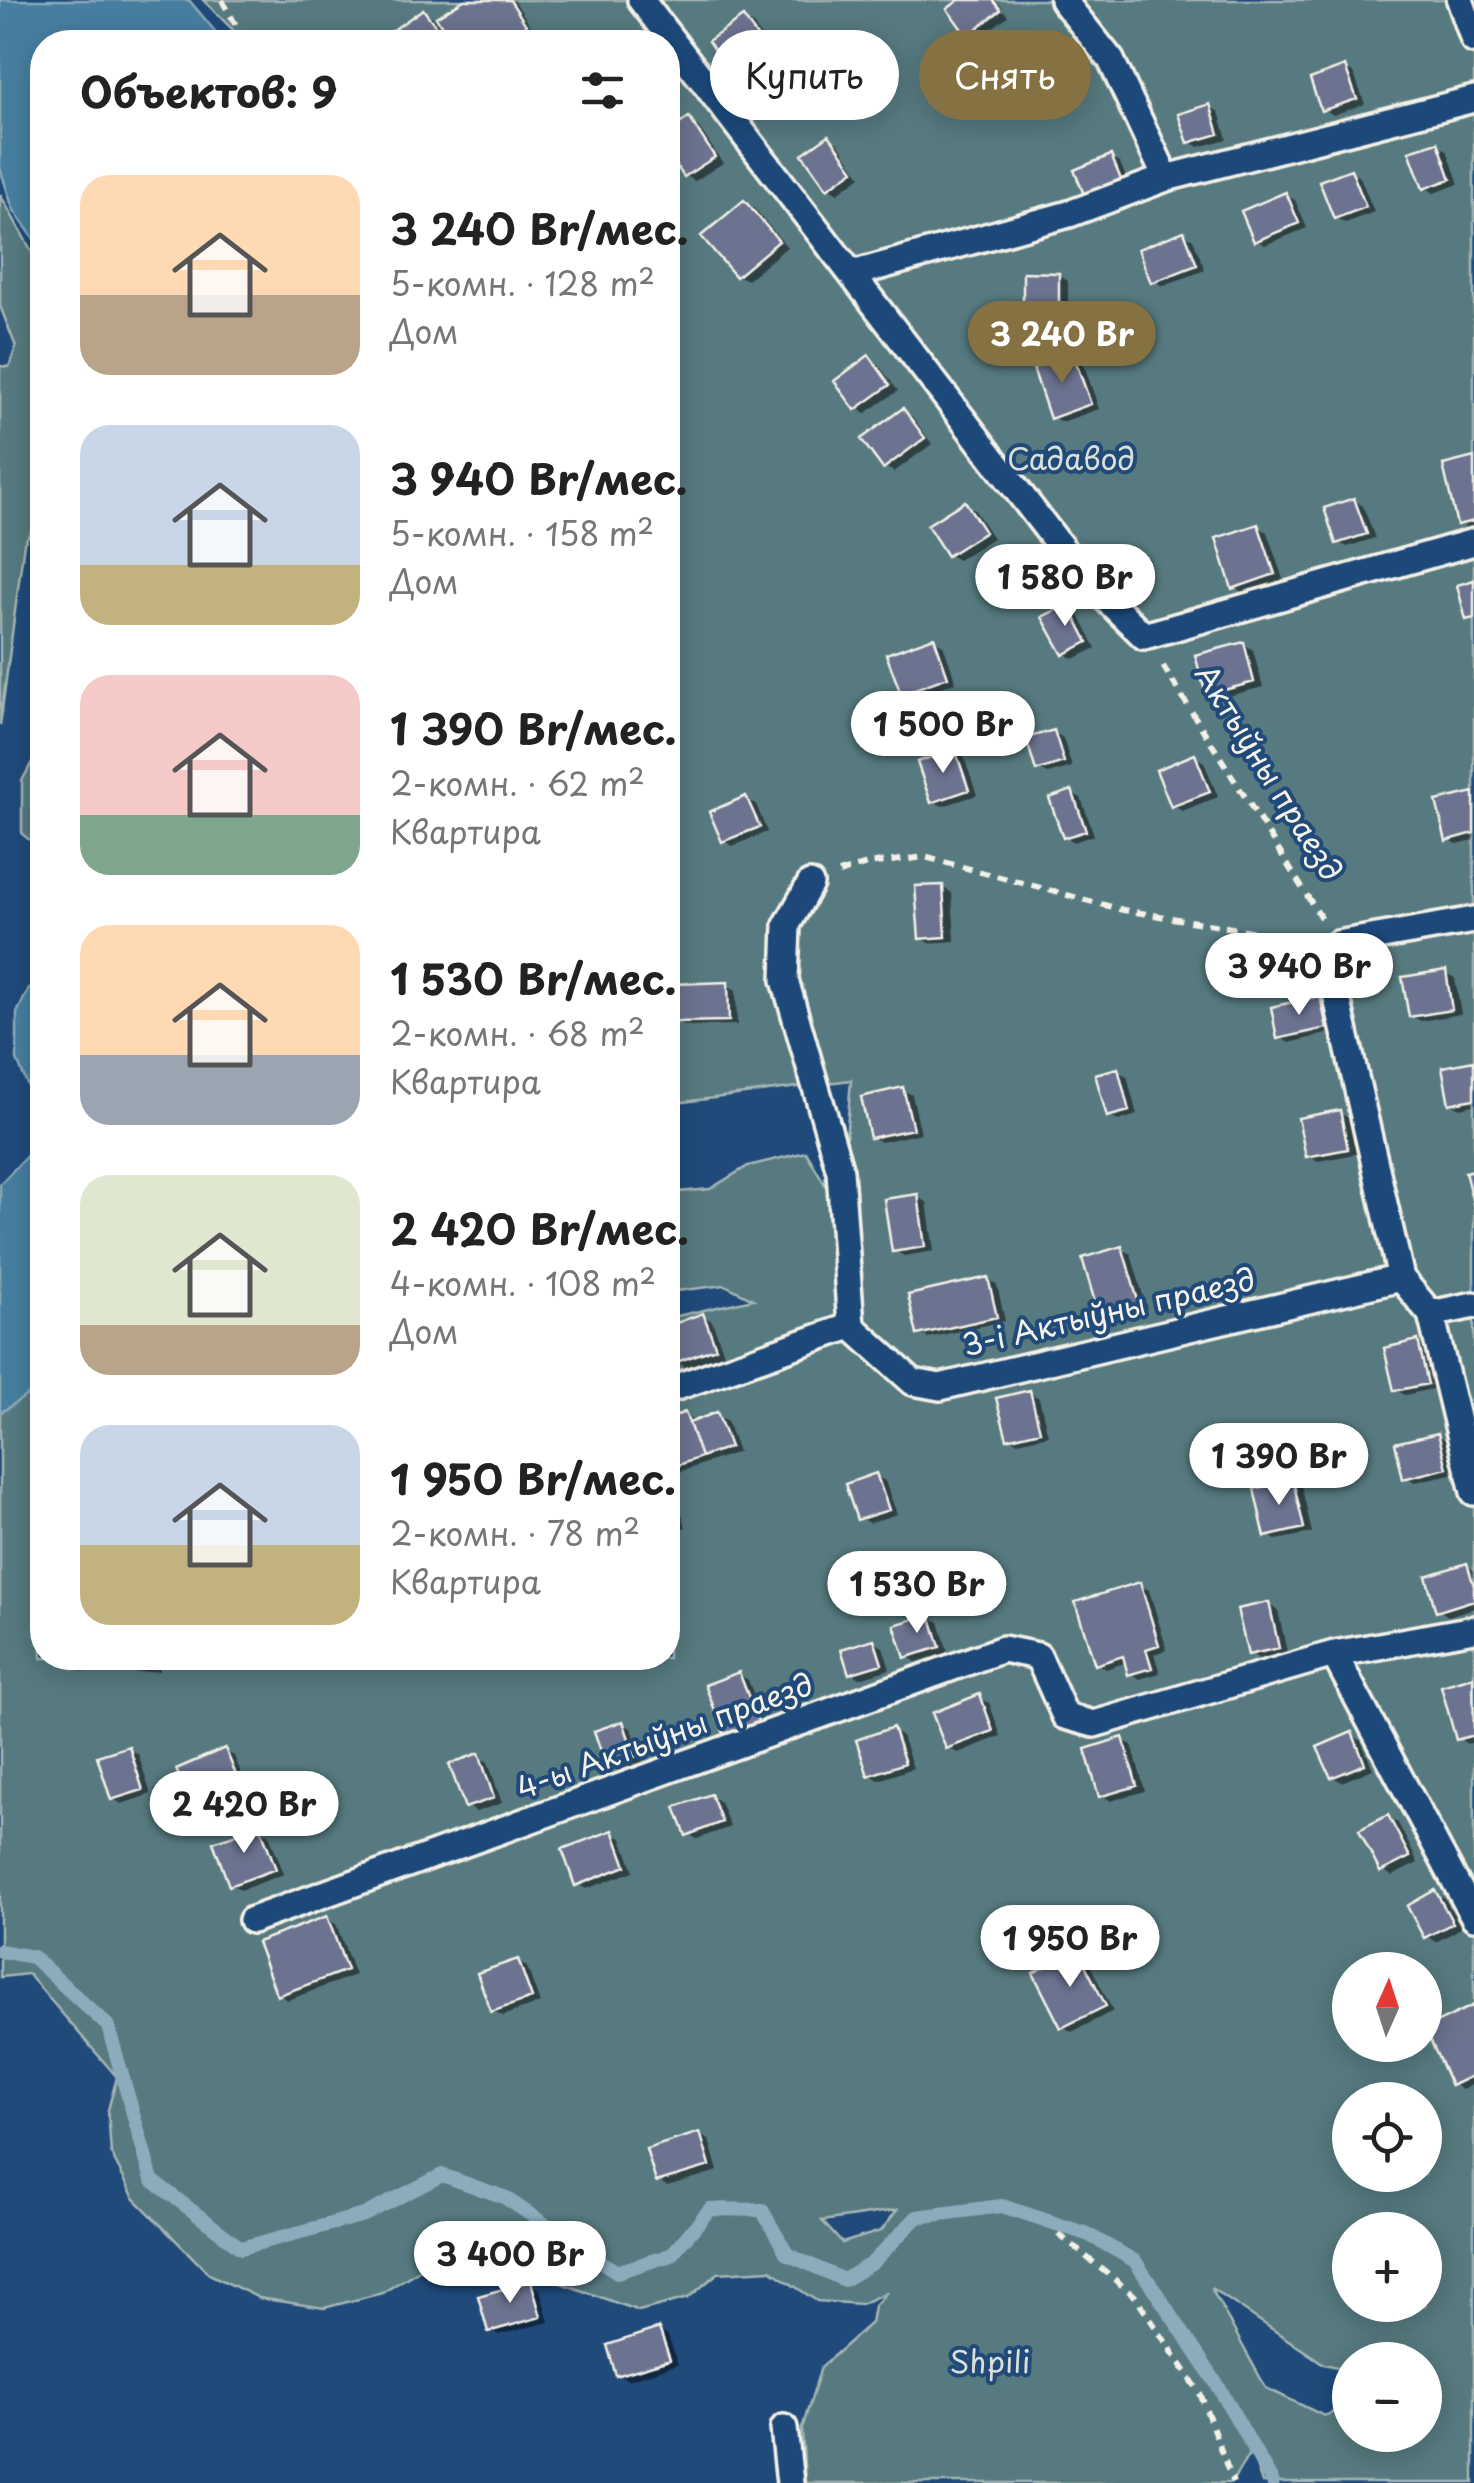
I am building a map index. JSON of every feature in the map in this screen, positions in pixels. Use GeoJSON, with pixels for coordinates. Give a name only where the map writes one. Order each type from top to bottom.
{"type":"FeatureCollection","features":[{"type":"Feature","properties":{"kind":"lane"},"geometry":{"type":"LineString","coordinates":[[640,0],[663,30]]}},
{"type":"Feature","properties":{"kind":"lane"},"geometry":{"type":"LineString","coordinates":[[1063,0],[1111,60],[1166,178]]}},
{"type":"Feature","properties":{"kind":"lane"},"geometry":{"type":"LineString","coordinates":[[1460,0],[1474,40]]}},
{"type":"Feature","properties":{"kind":"lane"},"geometry":{"type":"LineString","coordinates":[[680,52],[1083,576],[1144,636],[1474,542]]}},
{"type":"Feature","properties":{"kind":"lane"},"geometry":{"type":"LineString","coordinates":[[852,274],[1069,214],[1166,178],[1474,99]]}},
{"type":"Feature","properties":{"kind":"lane"},"geometry":{"type":"LineString","coordinates":[[680,1386],[851,1326],[840,1171],[785,980],[787,925],[810,884]]}},
{"type":"Feature","properties":{"kind":"lane"},"geometry":{"type":"LineString","coordinates":[[1474,920],[1337,944],[1332,976],[1401,1278],[1430,1314],[1474,1492]]}},
{"type":"Feature","properties":{"kind":"lane","name":"3-і Актыўны праезд"},"geometry":{"type":"LineString","coordinates":[[851,1326],[914,1382],[940,1387],[1401,1278]]}},
{"type":"Feature","properties":{"kind":"lane"},"geometry":{"type":"LineString","coordinates":[[1430,1314],[1474,1305]]}},
{"type":"Feature","properties":{"kind":"lane","name":"4-ы Актыўны праезд"},"geometry":{"type":"LineString","coordinates":[[252,1920],[1003,1650],[1038,1656],[1065,1716],[1094,1724],[1334,1654],[1474,1628]]}},
{"type":"Feature","properties":{"kind":"lane"},"geometry":{"type":"LineString","coordinates":[[1334,1654],[1474,1916]]}},
{"type":"Feature","properties":{"kind":"lane"},"geometry":{"type":"LineString","coordinates":[[784,2428],[790,2483]]}},
{"type":"Feature","properties":{"kind":"path"},"geometry":{"type":"LineString","coordinates":[[222,0],[238,30]]}},
{"type":"Feature","properties":{"kind":"path","name":"Актыўны праезд"},"geometry":{"type":"LineString","coordinates":[[1144,636],[1337,944]]}},
{"type":"Feature","properties":{"kind":"path"},"geometry":{"type":"LineString","coordinates":[[810,884],[867,864],[925,857],[1123,910],[1337,944]]}},
{"type":"Feature","properties":{"kind":"path"},"geometry":{"type":"LineString","coordinates":[[1058,2234],[1134,2295],[1200,2392],[1233,2483]]}},
{"type":"Feature","properties":{"kind":"green space"},"geometry":{"type":"Polygon","coordinates":[[[203,0],[1474,0],[1474,2483],[1262,2483],[1251,2451],[1231,2483],[805,2483],[802,2429],[821,2367],[871,2323],[874,2306],[887,2292],[861,2304],[817,2301],[770,2270],[718,2273],[688,2298],[639,2311],[558,2282],[510,2254],[448,2252],[382,2293],[324,2308],[259,2298],[209,2274],[134,2198],[111,2154],[108,2110],[117,2077],[28,1974],[0,1977],[0,1413],[30,1393],[30,1670],[680,1670],[680,1315],[753,1299],[725,1285],[680,1291],[680,1192],[710,1189],[748,1166],[806,1152],[840,1210],[851,1080],[680,1102],[680,30],[233,30],[203,0]],[[897,2210],[822,2221],[842,2243],[881,2231],[897,2210]]]}},
{"type":"Feature","properties":{"kind":"green space"},"geometry":{"type":"Polygon","coordinates":[[[0,194],[30,248],[30,533],[24,543],[0,725],[0,366],[9,367],[16,347],[0,306],[0,194]]]}},
{"type":"Feature","properties":{"kind":"green space"},"geometry":{"type":"Polygon","coordinates":[[[30,766],[30,840],[22,834],[22,781],[30,766]]]}},
{"type":"Feature","properties":{"kind":"water"},"geometry":{"type":"Polygon","coordinates":[[[0,0],[189,0],[214,30],[30,30],[30,233],[13,209],[0,168],[0,0]]]}},
{"type":"Feature","properties":{"kind":"water"},"geometry":{"type":"Polygon","coordinates":[[[29,988],[30,1091],[17,1060],[17,1013],[29,988]]]}},
{"type":"Feature","properties":{"kind":"water"},"geometry":{"type":"Polygon","coordinates":[[[30,1152],[30,1393],[0,1413],[0,1184],[30,1152]]]}},
{"type":"Feature","properties":{"kind":"building"},"geometry":{"type":"Polygon","coordinates":[[[464,0],[510,0],[529,30],[444,30],[436,17],[464,0]]]}},
{"type":"Feature","properties":{"kind":"building"},"geometry":{"type":"Polygon","coordinates":[[[959,0],[993,0],[1001,10],[975,30],[963,30],[947,9],[959,0]]]}},
{"type":"Feature","properties":{"kind":"building"},"geometry":{"type":"Polygon","coordinates":[[[423,9],[439,30],[393,30],[423,9]]]}},
{"type":"Feature","properties":{"kind":"building"},"geometry":{"type":"Polygon","coordinates":[[[743,17],[752,30],[724,30],[743,17]]]}},
{"type":"Feature","properties":{"kind":"building"},"geometry":{"type":"Polygon","coordinates":[[[1345,66],[1357,99],[1321,111],[1310,79],[1345,66]]]}},
{"type":"Feature","properties":{"kind":"building"},"geometry":{"type":"Polygon","coordinates":[[[1210,104],[1219,134],[1188,143],[1178,114],[1210,104]]]}},
{"type":"Feature","properties":{"kind":"building"},"geometry":{"type":"Polygon","coordinates":[[[689,117],[715,157],[684,177],[680,171],[680,123],[689,117]]]}},
{"type":"Feature","properties":{"kind":"building"},"geometry":{"type":"Polygon","coordinates":[[[829,135],[854,170],[827,189],[802,154],[829,135]]]}},
{"type":"Feature","properties":{"kind":"building"},"geometry":{"type":"Polygon","coordinates":[[[1438,142],[1451,179],[1423,189],[1409,151],[1438,142]]]}},
{"type":"Feature","properties":{"kind":"building"},"geometry":{"type":"Polygon","coordinates":[[[1111,155],[1122,182],[1085,197],[1074,170],[1111,155]]]}},
{"type":"Feature","properties":{"kind":"building"},"geometry":{"type":"Polygon","coordinates":[[[1351,169],[1366,207],[1334,219],[1319,181],[1351,169]]]}},
{"type":"Feature","properties":{"kind":"building"},"geometry":{"type":"Polygon","coordinates":[[[1286,192],[1299,223],[1254,242],[1241,211],[1286,192]]]}},
{"type":"Feature","properties":{"kind":"building"},"geometry":{"type":"Polygon","coordinates":[[[744,200],[779,241],[736,277],[701,236],[744,200]]]}},
{"type":"Feature","properties":{"kind":"building"},"geometry":{"type":"Polygon","coordinates":[[[1184,231],[1197,265],[1151,283],[1138,249],[1184,231]]]}},
{"type":"Feature","properties":{"kind":"building"},"geometry":{"type":"Polygon","coordinates":[[[1023,272],[1059,273],[1059,315],[1023,315],[1023,272]]]}},
{"type":"Feature","properties":{"kind":"building"},"geometry":{"type":"Polygon","coordinates":[[[1073,354],[1091,404],[1050,419],[1033,368],[1073,354]]]}},
{"type":"Feature","properties":{"kind":"building"},"geometry":{"type":"Polygon","coordinates":[[[869,355],[890,385],[855,410],[834,381],[869,355]]]}},
{"type":"Feature","properties":{"kind":"building"},"geometry":{"type":"Polygon","coordinates":[[[903,408],[925,438],[883,469],[861,439],[903,408]]]}},
{"type":"Feature","properties":{"kind":"building"},"geometry":{"type":"Polygon","coordinates":[[[1474,457],[1474,521],[1457,525],[1443,465],[1474,457]]]}},
{"type":"Feature","properties":{"kind":"building"},"geometry":{"type":"Polygon","coordinates":[[[1354,498],[1367,534],[1336,544],[1324,508],[1354,498]]]}},
{"type":"Feature","properties":{"kind":"building"},"geometry":{"type":"Polygon","coordinates":[[[965,501],[985,532],[947,556],[927,525],[965,501]]]}},
{"type":"Feature","properties":{"kind":"building"},"geometry":{"type":"Polygon","coordinates":[[[1258,524],[1275,574],[1232,589],[1216,538],[1258,524]]]}},
{"type":"Feature","properties":{"kind":"building"},"geometry":{"type":"Polygon","coordinates":[[[1474,580],[1474,618],[1466,620],[1457,585],[1474,580]]]}},
{"type":"Feature","properties":{"kind":"building"},"geometry":{"type":"Polygon","coordinates":[[[1068,604],[1088,642],[1063,655],[1042,617],[1068,604]]]}},
{"type":"Feature","properties":{"kind":"building"},"geometry":{"type":"Polygon","coordinates":[[[934,637],[948,677],[901,694],[886,654],[934,637]]]}},
{"type":"Feature","properties":{"kind":"building"},"geometry":{"type":"Polygon","coordinates":[[[1244,642],[1254,682],[1206,695],[1195,655],[1244,642]]]}},
{"type":"Feature","properties":{"kind":"building"},"geometry":{"type":"Polygon","coordinates":[[[1054,730],[1064,762],[1036,771],[1026,738],[1054,730]]]}},
{"type":"Feature","properties":{"kind":"building"},"geometry":{"type":"Polygon","coordinates":[[[955,749],[969,790],[931,803],[917,762],[955,749]]]}},
{"type":"Feature","properties":{"kind":"building"},"geometry":{"type":"Polygon","coordinates":[[[1195,754],[1210,792],[1171,807],[1156,770],[1195,754]]]}},
{"type":"Feature","properties":{"kind":"building"},"geometry":{"type":"Polygon","coordinates":[[[1072,790],[1086,831],[1063,838],[1049,798],[1072,790]]]}},
{"type":"Feature","properties":{"kind":"building"},"geometry":{"type":"Polygon","coordinates":[[[1474,792],[1474,833],[1446,841],[1436,801],[1474,792]]]}},
{"type":"Feature","properties":{"kind":"building"},"geometry":{"type":"Polygon","coordinates":[[[746,796],[760,827],[722,842],[709,812],[746,796]]]}},
{"type":"Feature","properties":{"kind":"building"},"geometry":{"type":"Polygon","coordinates":[[[943,885],[946,937],[919,939],[915,886],[943,885]]]}},
{"type":"Feature","properties":{"kind":"building"},"geometry":{"type":"Polygon","coordinates":[[[1446,970],[1452,1010],[1409,1017],[1402,977],[1446,970]]]}},
{"type":"Feature","properties":{"kind":"building"},"geometry":{"type":"Polygon","coordinates":[[[728,982],[729,1021],[680,1022],[680,984],[728,982]]]}},
{"type":"Feature","properties":{"kind":"building"},"geometry":{"type":"Polygon","coordinates":[[[1320,996],[1327,1028],[1277,1039],[1271,1007],[1320,996]]]}},
{"type":"Feature","properties":{"kind":"building"},"geometry":{"type":"Polygon","coordinates":[[[1474,1061],[1474,1099],[1449,1104],[1442,1067],[1474,1061]]]}},
{"type":"Feature","properties":{"kind":"building"},"geometry":{"type":"Polygon","coordinates":[[[1118,1068],[1129,1111],[1107,1117],[1095,1074],[1118,1068]]]}},
{"type":"Feature","properties":{"kind":"building"},"geometry":{"type":"Polygon","coordinates":[[[903,1087],[913,1129],[870,1138],[861,1097],[903,1087]]]}},
{"type":"Feature","properties":{"kind":"building"},"geometry":{"type":"Polygon","coordinates":[[[1340,1110],[1348,1149],[1306,1157],[1298,1118],[1340,1110]]]}},
{"type":"Feature","properties":{"kind":"building"},"geometry":{"type":"Polygon","coordinates":[[[1474,1170],[1474,1207],[1465,1172],[1474,1170]]]}},
{"type":"Feature","properties":{"kind":"building"},"geometry":{"type":"Polygon","coordinates":[[[918,1194],[925,1247],[892,1252],[884,1199],[918,1194]]]}},
{"type":"Feature","properties":{"kind":"building"},"geometry":{"type":"Polygon","coordinates":[[[1122,1246],[1139,1304],[1099,1316],[1082,1258],[1122,1246]]]}},
{"type":"Feature","properties":{"kind":"building"},"geometry":{"type":"Polygon","coordinates":[[[988,1277],[997,1317],[917,1335],[908,1295],[988,1277]]]}},
{"type":"Feature","properties":{"kind":"building"},"geometry":{"type":"Polygon","coordinates":[[[703,1313],[716,1348],[680,1361],[680,1322],[703,1313]]]}},
{"type":"Feature","properties":{"kind":"building"},"geometry":{"type":"Polygon","coordinates":[[[1418,1340],[1428,1384],[1394,1391],[1384,1348],[1418,1340]]]}},
{"type":"Feature","properties":{"kind":"building"},"geometry":{"type":"Polygon","coordinates":[[[1030,1390],[1040,1431],[1007,1439],[996,1398],[1030,1390]]]}},
{"type":"Feature","properties":{"kind":"building"},"geometry":{"type":"Polygon","coordinates":[[[685,1412],[701,1457],[680,1465],[680,1414],[685,1412]]]}},
{"type":"Feature","properties":{"kind":"building"},"geometry":{"type":"Polygon","coordinates":[[[717,1412],[730,1447],[701,1457],[689,1423],[717,1412]]]}},
{"type":"Feature","properties":{"kind":"building"},"geometry":{"type":"Polygon","coordinates":[[[1438,1433],[1447,1468],[1403,1479],[1395,1443],[1438,1433]]]}},
{"type":"Feature","properties":{"kind":"building"},"geometry":{"type":"Polygon","coordinates":[[[876,1473],[889,1510],[857,1520],[845,1484],[876,1473]]]}},
{"type":"Feature","properties":{"kind":"building"},"geometry":{"type":"Polygon","coordinates":[[[1293,1480],[1304,1528],[1265,1537],[1254,1489],[1293,1480]]]}},
{"type":"Feature","properties":{"kind":"building"},"geometry":{"type":"Polygon","coordinates":[[[1467,1563],[1474,1600],[1436,1612],[1426,1576],[1467,1563]]]}},
{"type":"Feature","properties":{"kind":"building"},"geometry":{"type":"Polygon","coordinates":[[[1140,1582],[1159,1645],[1146,1649],[1152,1668],[1128,1675],[1123,1656],[1095,1665],[1075,1602],[1140,1582]]]}},
{"type":"Feature","properties":{"kind":"building"},"geometry":{"type":"Polygon","coordinates":[[[1269,1602],[1279,1648],[1248,1655],[1237,1609],[1269,1602]]]}},
{"type":"Feature","properties":{"kind":"building"},"geometry":{"type":"Polygon","coordinates":[[[930,1614],[940,1647],[905,1658],[894,1625],[930,1614]]]}},
{"type":"Feature","properties":{"kind":"building"},"geometry":{"type":"Polygon","coordinates":[[[874,1639],[882,1664],[849,1674],[841,1649],[874,1639]]]}},
{"type":"Feature","properties":{"kind":"building"},"geometry":{"type":"Polygon","coordinates":[[[739,1672],[760,1726],[726,1739],[705,1685],[739,1672]]]}},
{"type":"Feature","properties":{"kind":"building"},"geometry":{"type":"Polygon","coordinates":[[[1473,1677],[1474,1735],[1456,1740],[1441,1686],[1473,1677]]]}},
{"type":"Feature","properties":{"kind":"building"},"geometry":{"type":"Polygon","coordinates":[[[980,1694],[993,1731],[946,1749],[932,1713],[980,1694]]]}},
{"type":"Feature","properties":{"kind":"building"},"geometry":{"type":"Polygon","coordinates":[[[623,1721],[635,1757],[606,1766],[594,1731],[623,1721]]]}},
{"type":"Feature","properties":{"kind":"building"},"geometry":{"type":"Polygon","coordinates":[[[893,1727],[905,1763],[868,1776],[856,1740],[893,1727]]]}},
{"type":"Feature","properties":{"kind":"building"},"geometry":{"type":"Polygon","coordinates":[[[1352,1732],[1365,1764],[1331,1778],[1317,1747],[1352,1732]]]}},
{"type":"Feature","properties":{"kind":"building"},"geometry":{"type":"Polygon","coordinates":[[[1123,1737],[1137,1786],[1099,1797],[1085,1749],[1123,1737]]]}},
{"type":"Feature","properties":{"kind":"building"},"geometry":{"type":"Polygon","coordinates":[[[129,1746],[143,1790],[111,1800],[97,1756],[129,1746]]]}},
{"type":"Feature","properties":{"kind":"building"},"geometry":{"type":"Polygon","coordinates":[[[225,1748],[237,1777],[188,1798],[176,1769],[225,1748]]]}},
{"type":"Feature","properties":{"kind":"building"},"geometry":{"type":"Polygon","coordinates":[[[479,1753],[494,1798],[465,1808],[449,1764],[479,1753]]]}},
{"type":"Feature","properties":{"kind":"building"},"geometry":{"type":"Polygon","coordinates":[[[711,1794],[722,1822],[686,1836],[675,1807],[711,1794]]]}},
{"type":"Feature","properties":{"kind":"building"},"geometry":{"type":"Polygon","coordinates":[[[1388,1815],[1410,1857],[1380,1872],[1359,1830],[1388,1815]]]}},
{"type":"Feature","properties":{"kind":"building"},"geometry":{"type":"Polygon","coordinates":[[[260,1826],[276,1869],[229,1886],[213,1842],[260,1826]]]}},
{"type":"Feature","properties":{"kind":"building"},"geometry":{"type":"Polygon","coordinates":[[[613,1830],[626,1866],[575,1886],[562,1849],[613,1830]]]}},
{"type":"Feature","properties":{"kind":"building"},"geometry":{"type":"Polygon","coordinates":[[[1435,1890],[1453,1923],[1424,1938],[1407,1906],[1435,1890]]]}},
{"type":"Feature","properties":{"kind":"building"},"geometry":{"type":"Polygon","coordinates":[[[327,1916],[347,1970],[277,1996],[257,1942],[327,1916]]]}},
{"type":"Feature","properties":{"kind":"building"},"geometry":{"type":"Polygon","coordinates":[[[1078,1951],[1106,2006],[1061,2028],[1033,1973],[1078,1951]]]}},
{"type":"Feature","properties":{"kind":"building"},"geometry":{"type":"Polygon","coordinates":[[[518,1959],[532,1998],[491,2012],[477,1973],[518,1959]]]}},
{"type":"Feature","properties":{"kind":"building"},"geometry":{"type":"Polygon","coordinates":[[[1474,2005],[1474,2075],[1451,2086],[1440,2062],[1442,2020],[1474,2005]]]}},
{"type":"Feature","properties":{"kind":"building"},"geometry":{"type":"Polygon","coordinates":[[[700,2132],[710,2166],[656,2182],[646,2149],[700,2132]]]}},
{"type":"Feature","properties":{"kind":"building"},"geometry":{"type":"Polygon","coordinates":[[[531,2281],[541,2317],[488,2332],[478,2296],[531,2281]]]}},
{"type":"Feature","properties":{"kind":"building"},"geometry":{"type":"Polygon","coordinates":[[[659,2328],[670,2360],[616,2376],[607,2345],[659,2328]]]}},
{"type":"Feature","properties":{"kind":"waterway"},"geometry":{"type":"LineString","coordinates":[[0,1951],[33,1957],[108,2026],[152,2180],[241,2248],[364,2215],[442,2175],[504,2197],[617,2272],[671,2255],[710,2209],[762,2210],[787,2254],[844,2280],[872,2263],[917,2217],[1002,2206],[1087,2234],[1135,2261],[1217,2384],[1273,2483]]}},
{"type":"Feature","properties":{"kind":"park label","name":"Садавод"},"geometry":{"type":"Point","coordinates":[1071,460]}},
{"type":"Feature","properties":{"kind":"park label","name":"Shpili"},"geometry":{"type":"Point","coordinates":[990,2363]}}]}
